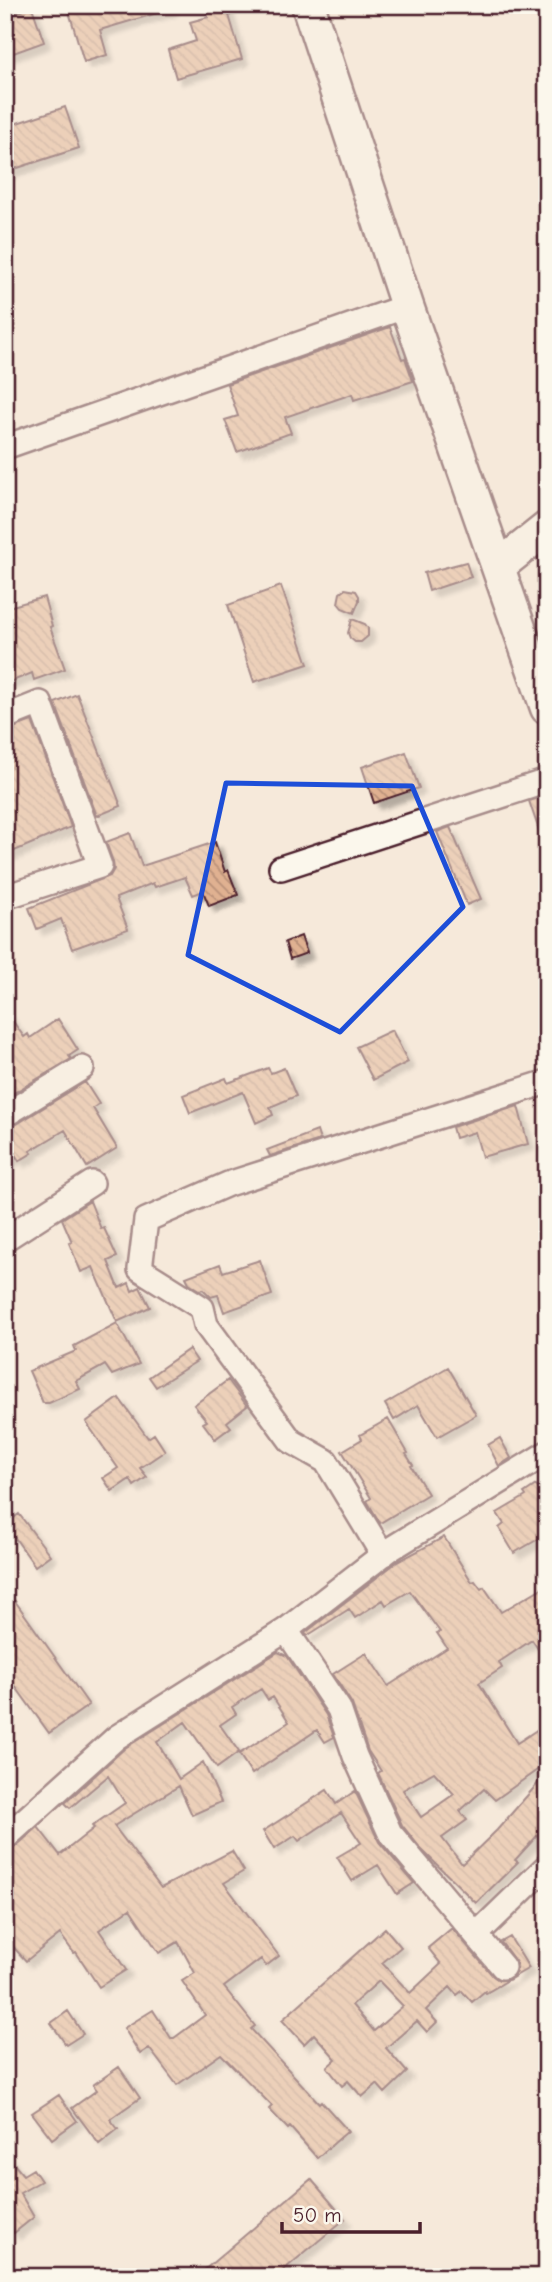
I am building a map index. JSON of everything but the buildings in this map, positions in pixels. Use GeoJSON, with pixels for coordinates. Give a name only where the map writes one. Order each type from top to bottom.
{"type":"FeatureCollection","features":[{"type":"Feature","properties":{"kind":"street"},"geometry":{"type":"LineString","coordinates":[[308,5],[407,306],[547,708]]}},
{"type":"Feature","properties":{"kind":"street"},"geometry":{"type":"LineString","coordinates":[[5,447],[407,306]]}},
{"type":"Feature","properties":{"kind":"street"},"geometry":{"type":"LineString","coordinates":[[498,567],[547,528]]}},
{"type":"Feature","properties":{"kind":"street"},"geometry":{"type":"LineString","coordinates":[[5,717],[40,703],[100,866],[5,897]]}},
{"type":"Feature","properties":{"kind":"street"},"geometry":{"type":"LineString","coordinates":[[281,868],[547,781]]}},
{"type":"Feature","properties":{"kind":"street"},"geometry":{"type":"LineString","coordinates":[[5,1115],[82,1068]]}},
{"type":"Feature","properties":{"kind":"street"},"geometry":{"type":"LineString","coordinates":[[383,1555],[326,1461],[291,1441],[206,1325],[202,1308],[140,1269],[146,1220],[228,1184],[547,1082]]}},
{"type":"Feature","properties":{"kind":"street"},"geometry":{"type":"LineString","coordinates":[[5,1239],[92,1183]]}},
{"type":"Feature","properties":{"kind":"street"},"geometry":{"type":"LineString","coordinates":[[5,1838],[117,1737],[286,1630],[383,1555],[547,1453]]}},
{"type":"Feature","properties":{"kind":"street"},"geometry":{"type":"LineString","coordinates":[[286,1630],[339,1709],[355,1756],[390,1833],[503,1967]]}},
{"type":"Feature","properties":{"kind":"street"},"geometry":{"type":"LineString","coordinates":[[477,1934],[547,1866]]}},
{"type":"Feature","properties":{"kind":"highlighted area"},"geometry":{"type":"Polygon","coordinates":[[[226,783],[412,786],[463,907],[340,1032],[188,955],[226,783]]]}}]}
